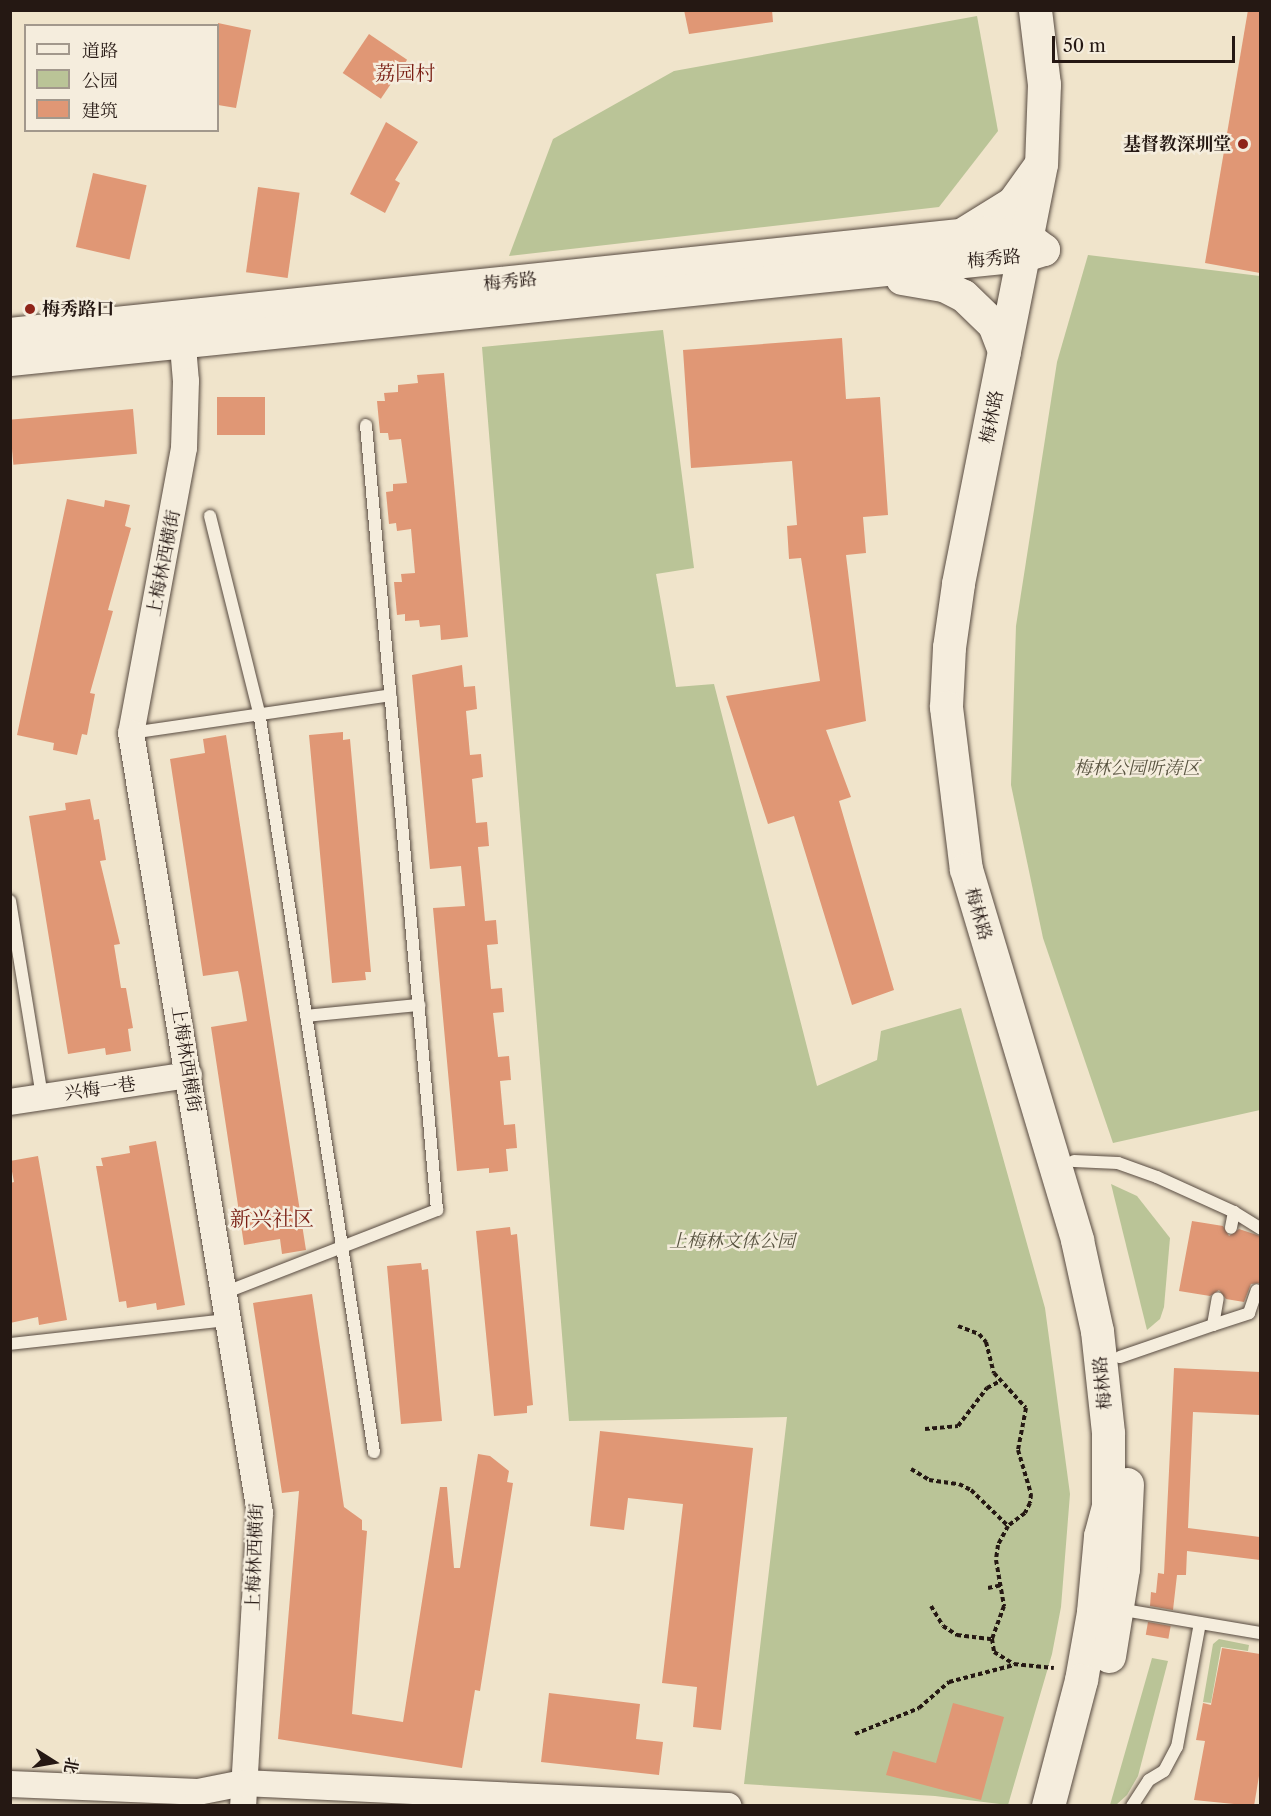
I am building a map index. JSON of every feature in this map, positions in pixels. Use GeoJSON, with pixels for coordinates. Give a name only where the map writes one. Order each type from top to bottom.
{"type":"FeatureCollection","features":[{"type":"Feature","properties":{"kind":"main road","name":"梅林路"},"geometry":{"type":"LineString","coordinates":[[1035,10],[1044,84],[1041,164],[1032,248],[974,604],[967,678],[968,764],[976,832],[992,898],[1074,1161],[1105,1278],[1119,1357],[1127,1491],[1117,1609],[1098,1707],[1070,1806]]}},
{"type":"Feature","properties":{"kind":"main road","name":"梅林路"},"geometry":{"type":"LineString","coordinates":[[1048,1806],[1082,1680],[1093,1612],[1100,1536],[1108,1506],[1108,1433],[1089,1290],[1068,1209],[973,898],[948,741],[946,677],[953,617],[1005,353],[1062,131],[1058,10]]}},
{"type":"Feature","properties":{"kind":"street"},"geometry":{"type":"LineString","coordinates":[[957,236],[978,227],[1012,203],[1041,164]]}},
{"type":"Feature","properties":{"kind":"street","name":"梅秀路"},"geometry":{"type":"LineString","coordinates":[[10,360],[182,329],[957,236],[998,232],[1032,248]]}},
{"type":"Feature","properties":{"kind":"street","name":"梅秀路"},"geometry":{"type":"LineString","coordinates":[[10,334],[182,329],[814,277],[1032,248]]}},
{"type":"Feature","properties":{"kind":"street"},"geometry":{"type":"LineString","coordinates":[[814,277],[896,279],[951,288],[990,319],[1001,337],[1005,353]]}},
{"type":"Feature","properties":{"kind":"street","name":"上梅林西横街"},"geometry":{"type":"LineString","coordinates":[[182,329],[186,413],[181,470],[131,733],[260,1513],[243,1794]]}},
{"type":"Feature","properties":{"kind":"street","name":"兴梅一巷"},"geometry":{"type":"LineString","coordinates":[[10,1102],[189,1075]]}},
{"type":"Feature","properties":{"kind":"street"},"geometry":{"type":"LineString","coordinates":[[10,1784],[243,1794],[728,1806]]}},
{"type":"Feature","properties":{"kind":"lane"},"geometry":{"type":"LineString","coordinates":[[224,1293],[438,1210],[366,425]]}},
{"type":"Feature","properties":{"kind":"lane"},"geometry":{"type":"LineString","coordinates":[[210,516],[259,712],[374,1452]]}},
{"type":"Feature","properties":{"kind":"lane"},"geometry":{"type":"LineString","coordinates":[[131,733],[390,694]]}},
{"type":"Feature","properties":{"kind":"lane"},"geometry":{"type":"LineString","coordinates":[[10,901],[42,1097]]}},
{"type":"Feature","properties":{"kind":"lane"},"geometry":{"type":"LineString","coordinates":[[306,1016],[419,1005]]}},
{"type":"Feature","properties":{"kind":"lane"},"geometry":{"type":"LineString","coordinates":[[1074,1161],[1118,1163],[1234,1212],[1260,1228]]}},
{"type":"Feature","properties":{"kind":"lane"},"geometry":{"type":"LineString","coordinates":[[1231,1228],[1234,1212]]}},
{"type":"Feature","properties":{"kind":"lane"},"geometry":{"type":"LineString","coordinates":[[1119,1357],[1249,1313],[1257,1290]]}},
{"type":"Feature","properties":{"kind":"lane"},"geometry":{"type":"LineString","coordinates":[[1213,1325],[1218,1298]]}},
{"type":"Feature","properties":{"kind":"lane"},"geometry":{"type":"LineString","coordinates":[[10,1344],[228,1320]]}},
{"type":"Feature","properties":{"kind":"lane"},"geometry":{"type":"LineString","coordinates":[[1117,1609],[1260,1633]]}},
{"type":"Feature","properties":{"kind":"lane"},"geometry":{"type":"LineString","coordinates":[[1132,1806],[1149,1780],[1164,1771],[1178,1747],[1200,1623]]}},
{"type":"Feature","properties":{"kind":"path"},"geometry":{"type":"LineString","coordinates":[[958,1326],[979,1334],[986,1342],[1000,1381],[1014,1392],[1026,1408],[1018,1450],[1031,1494],[1025,1514],[1008,1526],[996,1560],[1004,1606],[992,1640],[994,1652],[1000,1659],[1014,1665],[1061,1669]]}},
{"type":"Feature","properties":{"kind":"path"},"geometry":{"type":"LineString","coordinates":[[925,1429],[958,1426],[987,1388],[1000,1381]]}},
{"type":"Feature","properties":{"kind":"path"},"geometry":{"type":"LineString","coordinates":[[911,1469],[929,1480],[959,1484],[971,1490],[1008,1526]]}},
{"type":"Feature","properties":{"kind":"path"},"geometry":{"type":"LineString","coordinates":[[988,1588],[1002,1585]]}},
{"type":"Feature","properties":{"kind":"path"},"geometry":{"type":"LineString","coordinates":[[932,1606],[943,1626],[957,1635],[992,1640]]}},
{"type":"Feature","properties":{"kind":"path"},"geometry":{"type":"LineString","coordinates":[[855,1734],[920,1708],[949,1682],[1014,1665]]}},
{"type":"Feature","properties":{"kind":"green space"},"geometry":{"type":"Polygon","coordinates":[[[977,16],[998,131],[939,207],[509,256],[553,139],[674,71],[977,16]]]}},
{"type":"Feature","properties":{"kind":"green space","name":"梅林公园听涛区"},"geometry":{"type":"Polygon","coordinates":[[[1088,255],[1260,276],[1260,1110],[1113,1143],[1043,938],[1011,785],[1016,626],[1057,362],[1088,255]]]}},
{"type":"Feature","properties":{"kind":"green space","name":"上梅林文体公园"},"geometry":{"type":"Polygon","coordinates":[[[663,330],[694,568],[656,574],[676,687],[714,684],[817,1086],[877,1060],[881,1031],[961,1008],[1045,1308],[1070,1494],[1061,1607],[1052,1654],[1008,1805],[935,1796],[744,1784],[787,1417],[569,1421],[482,347],[663,330]]]}},
{"type":"Feature","properties":{"kind":"green space"},"geometry":{"type":"Polygon","coordinates":[[[1111,1184],[1137,1196],[1170,1238],[1164,1307],[1160,1319],[1147,1330],[1111,1184]]]}},
{"type":"Feature","properties":{"kind":"green space"},"geometry":{"type":"Polygon","coordinates":[[[1219,1639],[1249,1645],[1248,1651],[1221,1647],[1211,1703],[1203,1702],[1213,1644],[1219,1639]]]}},
{"type":"Feature","properties":{"kind":"green space"},"geometry":{"type":"Polygon","coordinates":[[[1152,1658],[1168,1661],[1138,1776],[1127,1795],[1116,1805],[1110,1805],[1152,1658]]]}},
{"type":"Feature","properties":{"kind":"building"},"geometry":{"type":"Polygon","coordinates":[[[684,10],[772,10],[773,22],[689,34],[684,10]]]}},
{"type":"Feature","properties":{"kind":"building","name":"基督教深圳堂"},"geometry":{"type":"Polygon","coordinates":[[[1248,10],[1260,10],[1260,273],[1205,263],[1248,10]]]}},
{"type":"Feature","properties":{"kind":"building"},"geometry":{"type":"Polygon","coordinates":[[[218,24],[251,30],[236,108],[219,105],[218,24]]]}},
{"type":"Feature","properties":{"kind":"building"},"geometry":{"type":"Polygon","coordinates":[[[369,34],[407,60],[381,99],[343,73],[369,34]]]}},
{"type":"Feature","properties":{"kind":"building"},"geometry":{"type":"Polygon","coordinates":[[[386,122],[418,142],[395,180],[400,183],[385,213],[350,194],[386,122]]]}},
{"type":"Feature","properties":{"kind":"building"},"geometry":{"type":"Polygon","coordinates":[[[93,173],[147,185],[129,259],[76,247],[93,173]]]}},
{"type":"Feature","properties":{"kind":"building"},"geometry":{"type":"Polygon","coordinates":[[[258,187],[300,193],[288,278],[246,272],[258,187]]]}},
{"type":"Feature","properties":{"kind":"building"},"geometry":{"type":"Polygon","coordinates":[[[842,338],[846,399],[880,397],[888,515],[863,517],[866,553],[846,555],[866,721],[826,730],[851,797],[839,801],[894,990],[852,1005],[794,816],[768,824],[726,696],[820,681],[801,558],[789,559],[787,526],[797,525],[792,461],[691,468],[683,350],[842,338]]]}},
{"type":"Feature","properties":{"kind":"building"},"geometry":{"type":"Polygon","coordinates":[[[444,373],[468,637],[441,640],[440,625],[420,627],[419,620],[405,621],[405,614],[397,615],[394,582],[402,582],[401,574],[415,573],[411,529],[397,531],[396,523],[389,524],[386,492],[393,491],[393,484],[407,483],[401,439],[389,440],[388,433],[380,433],[377,401],[385,401],[384,393],[398,392],[398,385],[418,383],[417,375],[444,373]]]}},
{"type":"Feature","properties":{"kind":"building"},"geometry":{"type":"Polygon","coordinates":[[[217,397],[265,397],[265,435],[217,435],[217,397]]]}},
{"type":"Feature","properties":{"kind":"building"},"geometry":{"type":"Polygon","coordinates":[[[133,409],[137,454],[13,465],[10,420],[133,409]]]}},
{"type":"Feature","properties":{"kind":"building"},"geometry":{"type":"Polygon","coordinates":[[[67,499],[104,507],[105,500],[130,505],[125,526],[131,528],[108,610],[113,611],[90,693],[95,694],[87,735],[82,734],[77,755],[53,750],[54,743],[17,735],[67,499]]]}},
{"type":"Feature","properties":{"kind":"building"},"geometry":{"type":"Polygon","coordinates":[[[462,665],[464,687],[475,686],[477,709],[466,711],[470,755],[481,754],[483,777],[472,779],[476,823],[487,822],[489,846],[478,847],[485,921],[496,920],[498,944],[487,945],[491,989],[502,988],[504,1012],[493,1013],[498,1057],[509,1056],[511,1080],[500,1081],[504,1125],[515,1124],[517,1148],[506,1149],[508,1171],[489,1173],[489,1168],[457,1171],[433,908],[465,906],[461,866],[430,869],[412,675],[462,665]]]}},
{"type":"Feature","properties":{"kind":"building"},"geometry":{"type":"Polygon","coordinates":[[[343,732],[343,740],[350,739],[371,972],[365,972],[366,980],[332,983],[309,735],[343,732]]]}},
{"type":"Feature","properties":{"kind":"building"},"geometry":{"type":"Polygon","coordinates":[[[226,735],[306,1250],[282,1254],[280,1239],[244,1245],[211,1027],[247,1021],[238,971],[203,976],[170,759],[205,753],[203,739],[226,735]]]}},
{"type":"Feature","properties":{"kind":"building"},"geometry":{"type":"Polygon","coordinates":[[[90,799],[94,820],[99,819],[106,860],[100,861],[120,944],[114,945],[121,988],[126,988],[133,1028],[128,1029],[131,1051],[106,1055],[105,1048],[68,1054],[29,816],[66,810],[65,803],[90,799]]]}},
{"type":"Feature","properties":{"kind":"building"},"geometry":{"type":"Polygon","coordinates":[[[156,1141],[185,1305],[157,1310],[156,1303],[127,1308],[126,1301],[119,1302],[96,1166],[103,1166],[101,1158],[130,1153],[129,1146],[156,1141]]]}},
{"type":"Feature","properties":{"kind":"building"},"geometry":{"type":"Polygon","coordinates":[[[38,1156],[67,1320],[39,1325],[38,1317],[10,1323],[10,1183],[14,1182],[10,1161],[38,1156]]]}},
{"type":"Feature","properties":{"kind":"building"},"geometry":{"type":"Polygon","coordinates":[[[1192,1221],[1223,1226],[1229,1236],[1239,1229],[1260,1236],[1260,1283],[1251,1284],[1244,1302],[1226,1299],[1219,1290],[1210,1296],[1179,1291],[1192,1221]]]}},
{"type":"Feature","properties":{"kind":"building"},"geometry":{"type":"Polygon","coordinates":[[[510,1227],[511,1235],[517,1234],[533,1405],[527,1406],[527,1413],[494,1416],[476,1231],[510,1227]]]}},
{"type":"Feature","properties":{"kind":"building"},"geometry":{"type":"Polygon","coordinates":[[[421,1263],[422,1270],[428,1269],[442,1421],[401,1424],[387,1266],[421,1263]]]}},
{"type":"Feature","properties":{"kind":"building"},"geometry":{"type":"Polygon","coordinates":[[[312,1294],[344,1507],[362,1520],[362,1530],[367,1531],[352,1714],[403,1722],[440,1487],[447,1487],[454,1568],[460,1568],[478,1454],[490,1456],[509,1471],[507,1482],[513,1483],[480,1691],[475,1690],[462,1768],[278,1739],[299,1491],[282,1493],[253,1303],[312,1294]]]}},
{"type":"Feature","properties":{"kind":"building"},"geometry":{"type":"Polygon","coordinates":[[[1174,1368],[1260,1372],[1260,1415],[1193,1412],[1188,1528],[1260,1537],[1260,1560],[1187,1551],[1186,1575],[1177,1575],[1173,1610],[1150,1606],[1151,1592],[1156,1593],[1158,1573],[1164,1574],[1174,1368]]]}},
{"type":"Feature","properties":{"kind":"building"},"geometry":{"type":"Polygon","coordinates":[[[600,1431],[753,1448],[721,1730],[693,1727],[697,1687],[662,1683],[683,1504],[628,1498],[624,1530],[590,1526],[600,1431]]]}},
{"type":"Feature","properties":{"kind":"building"},"geometry":{"type":"Polygon","coordinates":[[[1148,1622],[1171,1626],[1168,1639],[1146,1635],[1148,1622]]]}},
{"type":"Feature","properties":{"kind":"building"},"geometry":{"type":"Polygon","coordinates":[[[1222,1648],[1260,1654],[1260,1770],[1254,1806],[1194,1800],[1205,1741],[1196,1740],[1203,1703],[1211,1705],[1222,1648]]]}},
{"type":"Feature","properties":{"kind":"building"},"geometry":{"type":"Polygon","coordinates":[[[549,1693],[640,1704],[636,1739],[663,1742],[659,1775],[541,1762],[549,1693]]]}},
{"type":"Feature","properties":{"kind":"building"},"geometry":{"type":"Polygon","coordinates":[[[953,1703],[1004,1717],[981,1800],[886,1775],[893,1751],[936,1763],[953,1703]]]}},
{"type":"Feature","properties":{"kind":"place","name":"基督教深圳堂"},"geometry":{"type":"Point","coordinates":[1243,144]}},
{"type":"Feature","properties":{"kind":"place","name":"梅秀路口"},"geometry":{"type":"Point","coordinates":[30,309]}},
{"type":"Feature","properties":{"kind":"district","name":"荔园村"},"geometry":{"type":"Point","coordinates":[405,73]}},
{"type":"Feature","properties":{"kind":"district","name":"新兴社区"},"geometry":{"type":"Point","coordinates":[272,1219]}}]}
